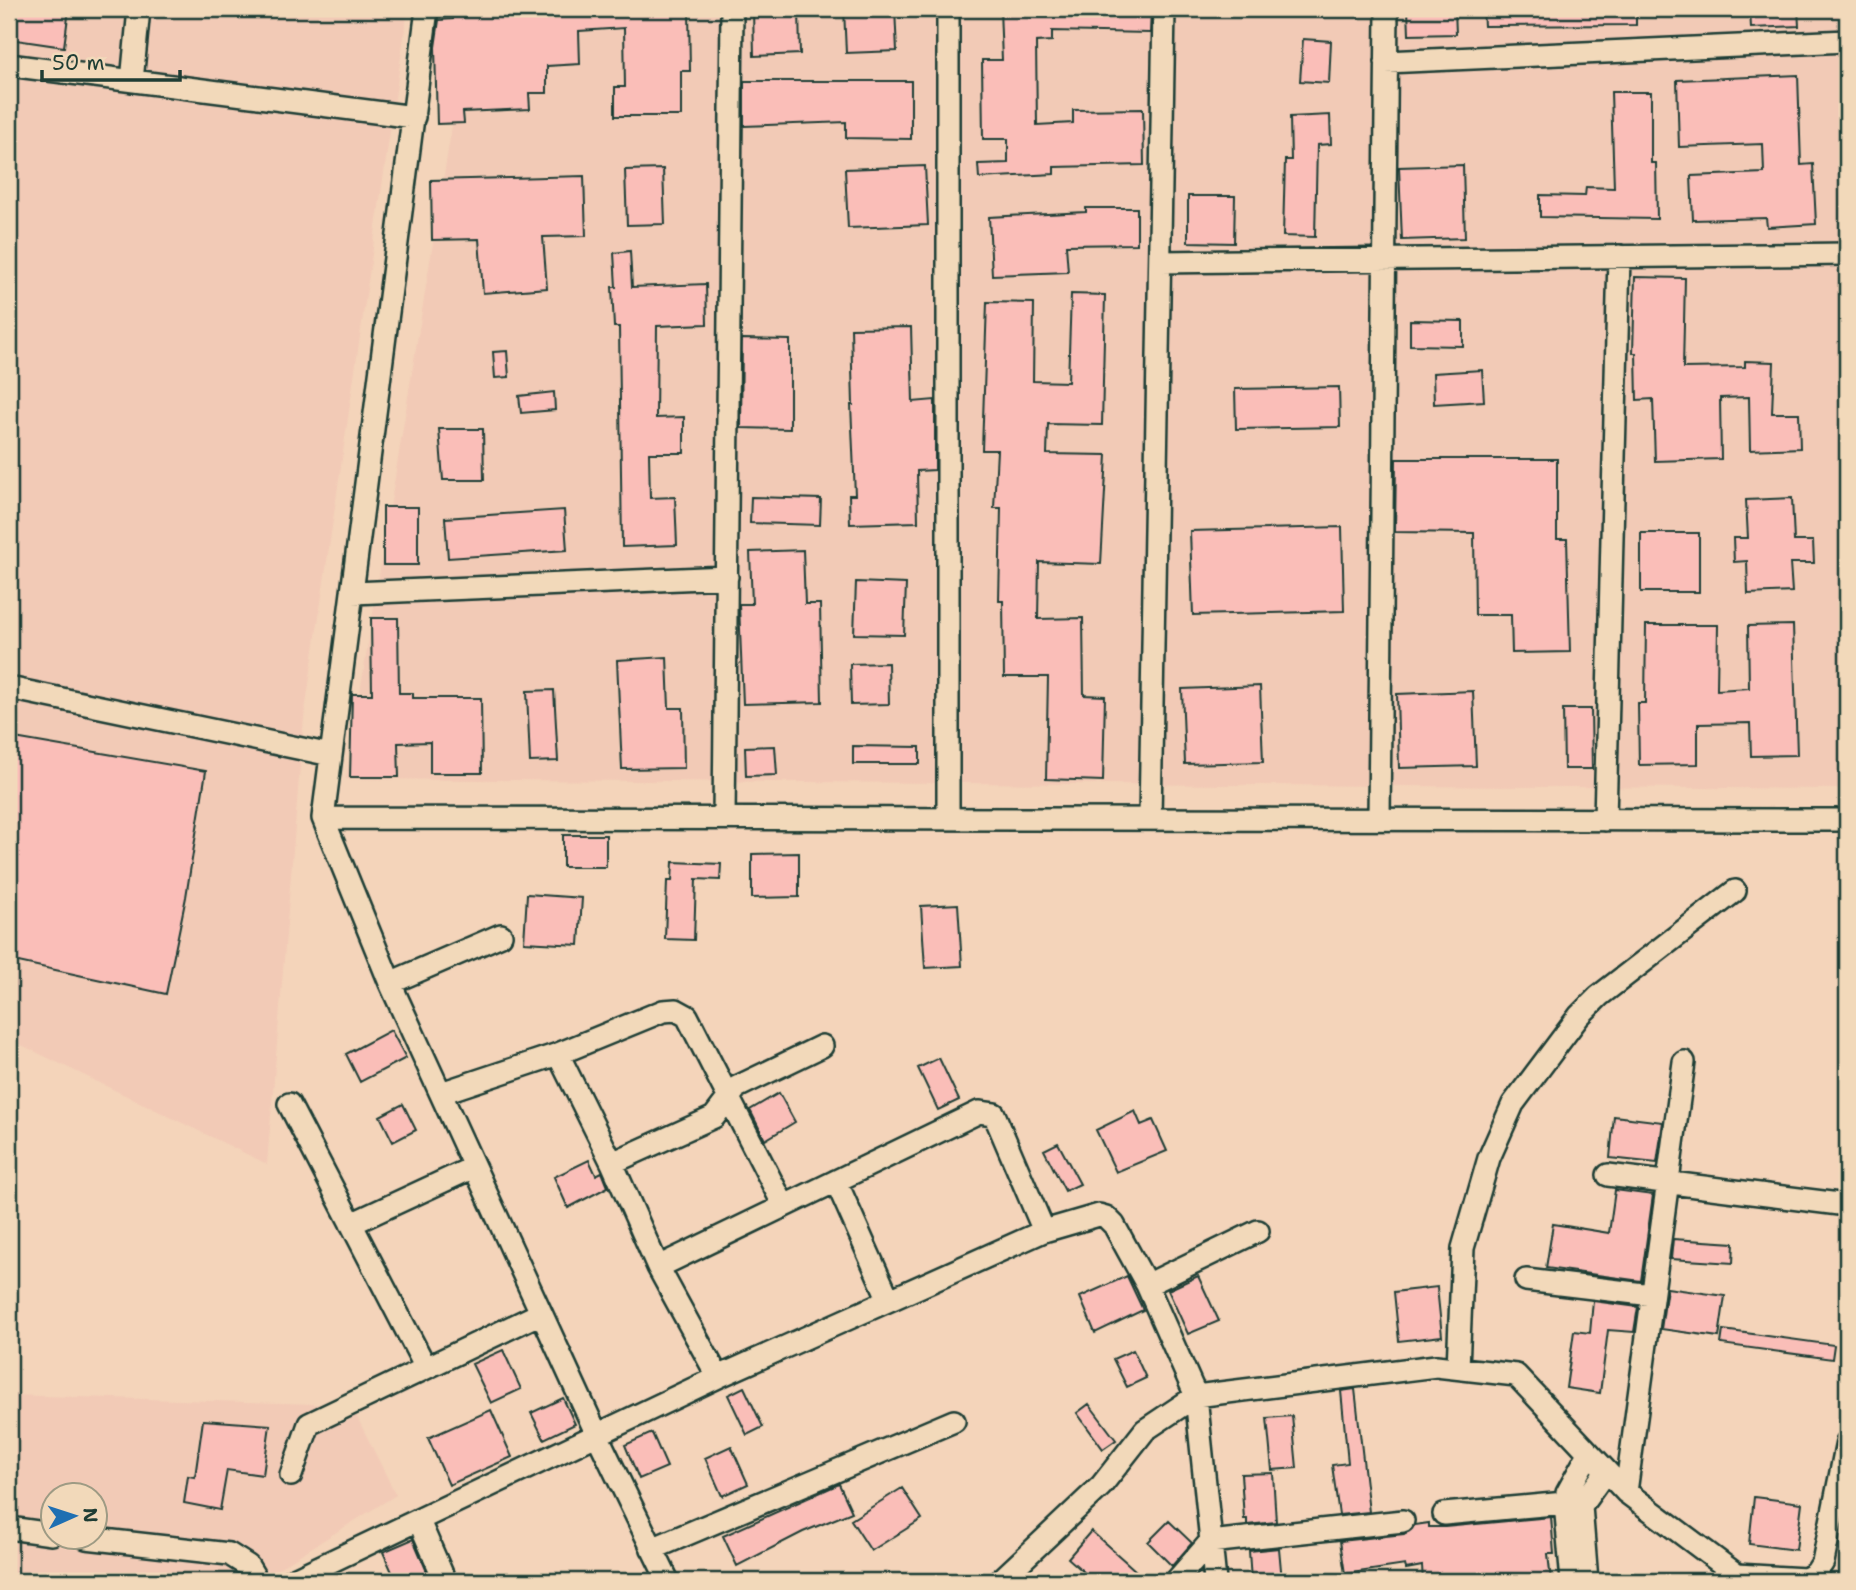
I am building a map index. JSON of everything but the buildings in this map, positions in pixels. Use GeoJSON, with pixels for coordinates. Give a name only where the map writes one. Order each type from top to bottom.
{"type":"FeatureCollection","features":[{"type":"Feature","properties":{"kind":"street"},"geometry":{"type":"LineString","coordinates":[[132,81],[139,9]]}},
{"type":"Feature","properties":{"kind":"street"},"geometry":{"type":"LineString","coordinates":[[427,9],[323,818],[390,982],[598,1437],[668,1581]]}},
{"type":"Feature","properties":{"kind":"street"},"geometry":{"type":"LineString","coordinates":[[724,818],[732,9]]}},
{"type":"Feature","properties":{"kind":"street"},"geometry":{"type":"LineString","coordinates":[[948,9],[948,818]]}},
{"type":"Feature","properties":{"kind":"street"},"geometry":{"type":"LineString","coordinates":[[1150,819],[1164,9]]}},
{"type":"Feature","properties":{"kind":"street"},"geometry":{"type":"LineString","coordinates":[[1379,819],[1387,9]]}},
{"type":"Feature","properties":{"kind":"street"},"geometry":{"type":"LineString","coordinates":[[1386,62],[1847,41]]}},
{"type":"Feature","properties":{"kind":"street"},"geometry":{"type":"LineString","coordinates":[[9,65],[414,117]]}},
{"type":"Feature","properties":{"kind":"street"},"geometry":{"type":"LineString","coordinates":[[1160,262],[1847,254]]}},
{"type":"Feature","properties":{"kind":"street"},"geometry":{"type":"LineString","coordinates":[[1605,820],[1619,256]]}},
{"type":"Feature","properties":{"kind":"street"},"geometry":{"type":"LineString","coordinates":[[354,593],[727,577]]}},
{"type":"Feature","properties":{"kind":"street"},"geometry":{"type":"LineString","coordinates":[[9,688],[331,755]]}},
{"type":"Feature","properties":{"kind":"street"},"geometry":{"type":"LineString","coordinates":[[323,818],[1847,820]]}},
{"type":"Feature","properties":{"kind":"street"},"geometry":{"type":"LineString","coordinates":[[1458,1368],[1463,1248],[1489,1158],[1513,1104],[1579,1016],[1599,996],[1735,891]]}},
{"type":"Feature","properties":{"kind":"street"},"geometry":{"type":"LineString","coordinates":[[390,982],[501,935]]}},
{"type":"Feature","properties":{"kind":"street"},"geometry":{"type":"LineString","coordinates":[[441,1093],[558,1054],[663,1012],[676,1010],[687,1016],[784,1206]]}},
{"type":"Feature","properties":{"kind":"street"},"geometry":{"type":"LineString","coordinates":[[612,1163],[714,1117],[729,1094],[822,1046]]}},
{"type":"Feature","properties":{"kind":"street"},"geometry":{"type":"LineString","coordinates":[[558,1054],[612,1163],[658,1267],[718,1377]]}},
{"type":"Feature","properties":{"kind":"street"},"geometry":{"type":"LineString","coordinates":[[1626,1492],[1684,1062]]}},
{"type":"Feature","properties":{"kind":"street"},"geometry":{"type":"LineString","coordinates":[[289,1104],[426,1368]]}},
{"type":"Feature","properties":{"kind":"street"},"geometry":{"type":"LineString","coordinates":[[658,1267],[979,1112],[988,1111],[994,1114],[1044,1231]]}},
{"type":"Feature","properties":{"kind":"street"},"geometry":{"type":"LineString","coordinates":[[351,1224],[474,1167]]}},
{"type":"Feature","properties":{"kind":"street"},"geometry":{"type":"LineString","coordinates":[[1608,1175],[1847,1205]]}},
{"type":"Feature","properties":{"kind":"street"},"geometry":{"type":"LineString","coordinates":[[836,1181],[889,1300]]}},
{"type":"Feature","properties":{"kind":"street"},"geometry":{"type":"LineString","coordinates":[[290,1581],[598,1437],[718,1377],[1044,1231],[1099,1215],[1107,1217],[1114,1225],[1147,1285],[1196,1396],[1215,1581]]}},
{"type":"Feature","properties":{"kind":"street"},"geometry":{"type":"LineString","coordinates":[[1147,1285],[1258,1231]]}},
{"type":"Feature","properties":{"kind":"street"},"geometry":{"type":"LineString","coordinates":[[1526,1280],[1652,1295]]}},
{"type":"Feature","properties":{"kind":"street"},"geometry":{"type":"LineString","coordinates":[[290,1475],[309,1424],[541,1312]]}},
{"type":"Feature","properties":{"kind":"street"},"geometry":{"type":"LineString","coordinates":[[1000,1581],[1101,1486],[1145,1430],[1196,1396],[1436,1366],[1516,1375],[1626,1492],[1737,1578],[1816,1577],[1823,1562],[1847,1442]]}},
{"type":"Feature","properties":{"kind":"street"},"geometry":{"type":"LineString","coordinates":[[652,1549],[954,1421]]}},
{"type":"Feature","properties":{"kind":"street"},"geometry":{"type":"LineString","coordinates":[[1572,1581],[1565,1503],[1567,1493],[1589,1453]]}},
{"type":"Feature","properties":{"kind":"street"},"geometry":{"type":"LineString","coordinates":[[1587,1581],[1581,1506],[1606,1471]]}},
{"type":"Feature","properties":{"kind":"street"},"geometry":{"type":"LineString","coordinates":[[1444,1514],[1565,1503]]}},
{"type":"Feature","properties":{"kind":"street"},"geometry":{"type":"LineString","coordinates":[[419,1521],[445,1581]]}},
{"type":"Feature","properties":{"kind":"street"},"geometry":{"type":"LineString","coordinates":[[1176,1581],[1210,1542],[1404,1521]]}},
{"type":"Feature","properties":{"kind":"street"},"geometry":{"type":"LineString","coordinates":[[9,1528],[38,1532]]}},
{"type":"Feature","properties":{"kind":"street"},"geometry":{"type":"LineString","coordinates":[[108,1540],[229,1554],[248,1566],[257,1581]]}},
{"type":"Feature","properties":{"kind":"shaded area"},"geometry":{"type":"Polygon","coordinates":[[[9,9],[408,9],[304,718],[267,1164],[9,1039],[9,9]]]}},
{"type":"Feature","properties":{"kind":"shaded area"},"geometry":{"type":"Polygon","coordinates":[[[471,9],[1847,9],[1847,789],[346,779],[471,9]]]}},
{"type":"Feature","properties":{"kind":"shaded area"},"geometry":{"type":"Polygon","coordinates":[[[9,1395],[351,1405],[396,1495],[258,1581],[9,1581],[9,1395]]]}}]}
